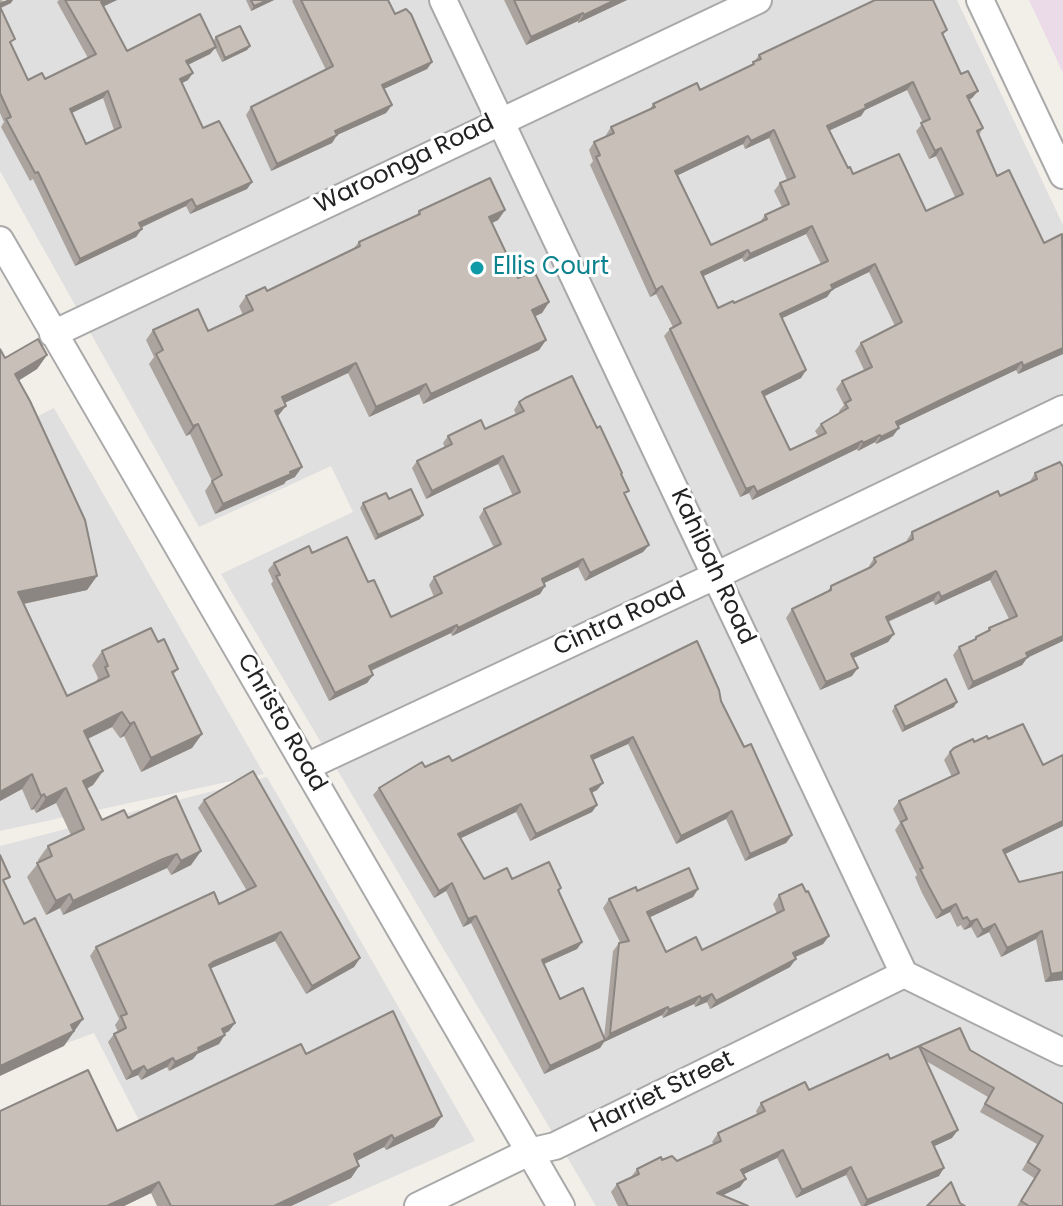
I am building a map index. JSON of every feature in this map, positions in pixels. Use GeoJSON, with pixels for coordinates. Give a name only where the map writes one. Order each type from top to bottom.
{"type":"FeatureCollection","features":[{"type":"Feature","properties":{"kind":"street","name":"Kahibah Road"},"geometry":{"type":"LineString","coordinates":[[443,0],[904,974]]}},
{"type":"Feature","properties":{"kind":"street","name":"Waroonga Road"},"geometry":{"type":"LineString","coordinates":[[53,334],[758,0]]}},
{"type":"Feature","properties":{"kind":"street"},"geometry":{"type":"LineString","coordinates":[[980,0],[1063,175]]}},
{"type":"Feature","properties":{"kind":"street","name":"Christo Road"},"geometry":{"type":"LineString","coordinates":[[0,240],[561,1206]]}},
{"type":"Feature","properties":{"kind":"street","name":"Cintra Road"},"geometry":{"type":"LineString","coordinates":[[306,767],[1063,409]]}},
{"type":"Feature","properties":{"kind":"street"},"geometry":{"type":"LineString","coordinates":[[904,974],[1063,1052]]}},
{"type":"Feature","properties":{"kind":"street","name":"Harriet Street"},"geometry":{"type":"LineString","coordinates":[[418,1206],[529,1152],[555,1146],[904,974]]}},
{"type":"Feature","properties":{"kind":"shaded area"},"geometry":{"type":"Polygon","coordinates":[[[0,0],[957,0],[1063,225],[1063,1206],[596,1206],[221,574],[353,512],[331,466],[199,527],[0,171],[0,0]]]}},
{"type":"Feature","properties":{"kind":"shaded area"},"geometry":{"type":"Polygon","coordinates":[[[1029,0],[1063,0],[1063,73],[1029,0]]]}},
{"type":"Feature","properties":{"kind":"shaded area"},"geometry":{"type":"Polygon","coordinates":[[[54,408],[264,774],[0,831],[0,435],[54,408]]]}},
{"type":"Feature","properties":{"kind":"shaded area"},"geometry":{"type":"Polygon","coordinates":[[[267,777],[475,1141],[327,1206],[183,1206],[94,1033],[0,1068],[0,846],[267,777]]]}},
{"type":"Feature","properties":{"kind":"building"},"geometry":{"type":"Polygon","coordinates":[[[65,0],[106,0],[101,2],[127,51],[200,14],[216,47],[186,61],[193,73],[180,79],[203,128],[219,121],[252,182],[196,207],[192,199],[139,223],[142,229],[80,259],[38,172],[35,173],[6,119],[11,117],[0,93],[0,7],[15,39],[10,42],[28,80],[42,73],[45,79],[96,54],[65,0]],[[108,91],[70,109],[86,144],[121,127],[108,91]]]}},
{"type":"Feature","properties":{"kind":"building"},"geometry":{"type":"Polygon","coordinates":[[[251,0],[268,0],[254,6],[251,0]]]}},
{"type":"Feature","properties":{"kind":"building"},"geometry":{"type":"Polygon","coordinates":[[[301,0],[388,0],[395,14],[406,9],[411,14],[432,62],[382,85],[392,105],[335,131],[337,135],[277,164],[251,107],[333,66],[301,0]]]}},
{"type":"Feature","properties":{"kind":"building"},"geometry":{"type":"Polygon","coordinates":[[[514,0],[615,0],[531,37],[514,0]]]}},
{"type":"Feature","properties":{"kind":"building"},"geometry":{"type":"Polygon","coordinates":[[[875,0],[933,0],[947,30],[942,33],[961,74],[968,71],[978,91],[967,96],[983,128],[977,131],[997,176],[1009,170],[1044,243],[1062,234],[1063,348],[1023,366],[1022,362],[949,396],[896,422],[899,428],[881,437],[862,441],[757,492],[754,486],[746,489],[670,329],[681,323],[662,286],[656,290],[596,157],[600,155],[594,142],[614,133],[611,127],[655,107],[653,104],[697,83],[700,90],[754,64],[761,59],[759,55],[875,0]],[[913,82],[865,105],[866,108],[827,126],[853,174],[899,154],[926,211],[963,194],[941,148],[935,151],[921,123],[930,119],[913,82]],[[774,130],[751,141],[748,136],[675,171],[711,245],[767,219],[765,215],[789,204],[780,183],[795,177],[774,130]],[[812,226],[750,254],[748,250],[701,272],[718,308],[828,261],[812,226]],[[875,264],[831,285],[833,289],[780,314],[806,370],[762,392],[790,450],[826,433],[821,424],[848,408],[845,403],[851,400],[842,381],[872,367],[861,343],[902,322],[875,264]]]}},
{"type":"Feature","properties":{"kind":"building"},"geometry":{"type":"Polygon","coordinates":[[[240,26],[250,46],[225,58],[216,37],[240,26]]]}},
{"type":"Feature","properties":{"kind":"building"},"geometry":{"type":"Polygon","coordinates":[[[490,178],[505,210],[489,217],[518,278],[534,271],[549,302],[532,310],[546,340],[431,394],[426,384],[376,407],[356,363],[282,397],[286,406],[275,411],[302,467],[223,504],[212,481],[222,475],[198,424],[193,426],[156,354],[163,350],[153,330],[198,309],[208,331],[253,310],[246,296],[265,287],[267,291],[360,246],[359,242],[420,214],[419,211],[490,178]]]}},
{"type":"Feature","properties":{"kind":"building"},"geometry":{"type":"Polygon","coordinates":[[[38,339],[47,355],[15,374],[85,520],[97,576],[18,592],[67,696],[109,676],[102,651],[151,628],[158,642],[164,639],[178,669],[172,672],[202,734],[151,758],[134,722],[130,724],[122,712],[84,731],[103,771],[83,781],[102,820],[124,810],[128,818],[176,796],[201,851],[181,861],[177,854],[163,859],[73,901],[70,894],[56,901],[37,863],[52,856],[48,846],[84,829],[66,788],[46,798],[44,794],[41,796],[32,774],[0,792],[0,349],[5,358],[38,339]]]}},
{"type":"Feature","properties":{"kind":"building"},"geometry":{"type":"Polygon","coordinates":[[[572,376],[622,473],[629,491],[624,493],[649,545],[590,573],[583,559],[542,579],[545,586],[369,666],[373,675],[335,693],[276,576],[280,575],[274,563],[309,546],[312,553],[347,537],[368,582],[374,580],[391,617],[442,593],[434,577],[501,544],[484,509],[520,492],[503,456],[432,491],[417,461],[452,444],[448,436],[481,420],[485,429],[524,411],[519,402],[572,376]]]}},
{"type":"Feature","properties":{"kind":"building"},"geometry":{"type":"Polygon","coordinates":[[[1060,462],[1063,467],[1063,636],[1026,653],[1028,657],[973,682],[959,647],[989,628],[1017,616],[996,571],[941,597],[939,592],[886,617],[894,634],[851,654],[858,668],[826,682],[792,609],[871,567],[876,562],[874,558],[913,539],[912,532],[998,491],[1000,496],[1037,479],[1035,473],[1060,462]]]}},
{"type":"Feature","properties":{"kind":"building"},"geometry":{"type":"Polygon","coordinates":[[[411,489],[423,515],[378,535],[363,503],[386,493],[389,499],[411,489]]]}},
{"type":"Feature","properties":{"kind":"building"},"geometry":{"type":"Polygon","coordinates":[[[697,641],[721,701],[744,747],[751,744],[792,835],[750,854],[732,811],[681,836],[633,737],[591,756],[603,783],[590,789],[597,805],[536,834],[521,804],[458,834],[484,879],[507,868],[512,879],[549,862],[561,888],[558,890],[582,942],[542,960],[560,999],[583,988],[605,1040],[550,1066],[476,916],[468,919],[452,883],[439,891],[379,788],[422,762],[425,767],[449,756],[452,761],[697,641]]]}},
{"type":"Feature","properties":{"kind":"building"},"geometry":{"type":"Polygon","coordinates":[[[946,679],[957,702],[905,727],[895,706],[946,679]]]}},
{"type":"Feature","properties":{"kind":"building"},"geometry":{"type":"Polygon","coordinates":[[[1023,724],[1043,765],[1063,755],[1063,821],[1003,850],[1019,882],[1063,872],[1063,972],[1051,974],[1042,931],[1007,948],[995,924],[983,930],[977,919],[970,922],[967,917],[963,919],[956,904],[942,911],[920,869],[923,868],[901,822],[907,819],[899,801],[959,773],[950,752],[954,748],[973,739],[974,742],[987,736],[988,739],[1023,724]]]}},
{"type":"Feature","properties":{"kind":"building"},"geometry":{"type":"Polygon","coordinates":[[[253,771],[360,958],[312,986],[281,932],[213,962],[209,965],[235,1023],[222,1029],[225,1035],[198,1048],[199,1051],[175,1062],[173,1058],[147,1071],[144,1066],[132,1072],[114,1034],[126,1028],[121,1016],[127,1014],[96,947],[214,892],[219,904],[256,886],[204,800],[253,771]]]}},
{"type":"Feature","properties":{"kind":"building"},"geometry":{"type":"Polygon","coordinates":[[[0,855],[10,877],[3,880],[24,924],[35,918],[83,1019],[71,1025],[74,1031],[0,1066],[0,855]]]}},
{"type":"Feature","properties":{"kind":"building"},"geometry":{"type":"Polygon","coordinates":[[[689,868],[698,889],[647,912],[666,952],[696,937],[702,950],[784,910],[779,895],[802,884],[829,936],[793,953],[796,959],[716,1001],[712,994],[701,999],[700,996],[610,1034],[619,943],[629,941],[609,899],[636,887],[637,891],[689,868]]]}},
{"type":"Feature","properties":{"kind":"building"},"geometry":{"type":"Polygon","coordinates":[[[393,1011],[442,1116],[354,1154],[359,1166],[274,1206],[171,1206],[159,1182],[107,1206],[0,1206],[0,1111],[88,1070],[117,1131],[301,1044],[306,1054],[393,1011]]]}},
{"type":"Feature","properties":{"kind":"building"},"geometry":{"type":"Polygon","coordinates":[[[960,1028],[970,1050],[1063,1104],[1063,1206],[1029,1206],[1021,1201],[1040,1170],[1028,1162],[1043,1136],[985,1104],[994,1088],[919,1046],[960,1028]]]}},
{"type":"Feature","properties":{"kind":"building"},"geometry":{"type":"Polygon","coordinates":[[[919,1046],[958,1130],[932,1142],[944,1168],[867,1200],[851,1167],[802,1190],[783,1150],[741,1170],[746,1179],[717,1193],[748,1206],[628,1206],[617,1184],[639,1174],[637,1169],[661,1157],[662,1160],[672,1156],[677,1161],[721,1141],[718,1133],[765,1111],[761,1103],[805,1082],[809,1090],[888,1054],[890,1059],[919,1046]]]}},
{"type":"Feature","properties":{"kind":"building"},"geometry":{"type":"Polygon","coordinates":[[[951,1182],[960,1203],[965,1206],[927,1206],[951,1182]]]}},
{"type":"Feature","properties":{"kind":"place","name":"Ellis Court"},"geometry":{"type":"Point","coordinates":[477,268]}}]}
